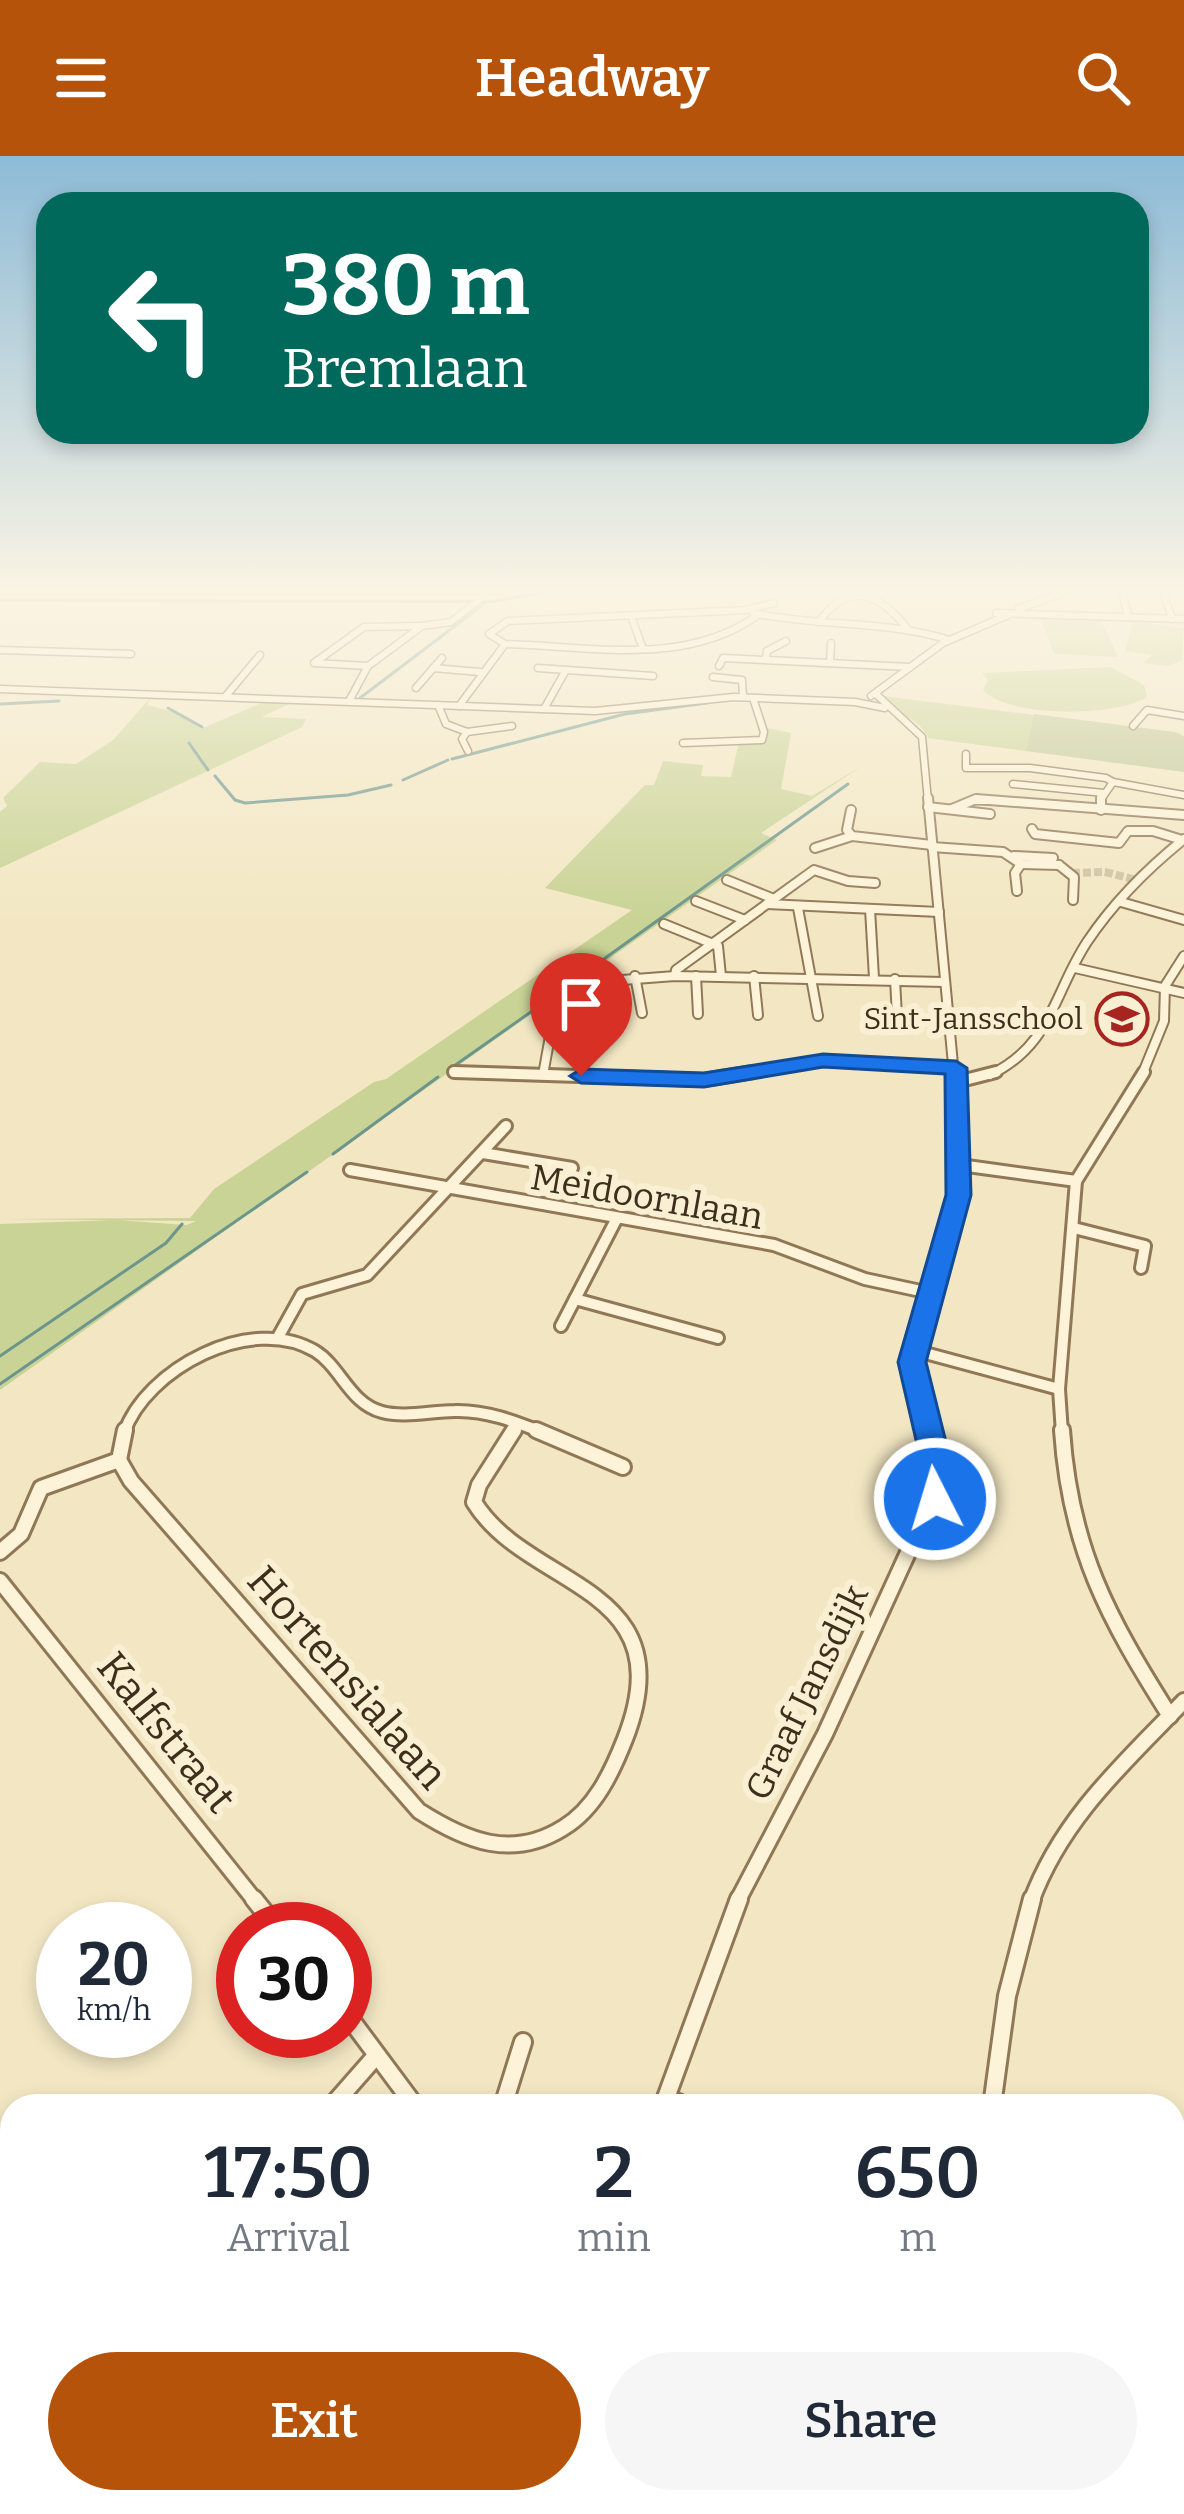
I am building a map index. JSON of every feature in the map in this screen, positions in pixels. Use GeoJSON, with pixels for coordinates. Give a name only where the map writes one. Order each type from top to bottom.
{"type":"FeatureCollection","features":[{"type":"Feature","properties":{"kind":"street"},"geometry":{"type":"LineString","coordinates":[[319,700],[617,710],[722,700]]}},
{"type":"Feature","properties":{"kind":"street"},"geometry":{"type":"LineString","coordinates":[[459,706],[463,700]]}},
{"type":"Feature","properties":{"kind":"street"},"geometry":{"type":"LineString","coordinates":[[544,709],[549,700]]}},
{"type":"Feature","properties":{"kind":"street"},"geometry":{"type":"LineString","coordinates":[[683,742],[762,740],[754,700]]}},
{"type":"Feature","properties":{"kind":"street"},"geometry":{"type":"LineString","coordinates":[[805,700],[885,708]]}},
{"type":"Feature","properties":{"kind":"street"},"geometry":{"type":"LineString","coordinates":[[855,702],[862,700]]}},
{"type":"Feature","properties":{"kind":"street","name":"Graaf Jansdijk"},"geometry":{"type":"LineString","coordinates":[[667,2094],[727,1922],[825,1734],[935,1499],[937,1466],[914,1377],[914,1349],[957,1208],[956,1075],[922,737],[880,700]]}},
{"type":"Feature","properties":{"kind":"street"},"geometry":{"type":"LineString","coordinates":[[438,705],[446,724],[466,732],[512,726]]}},
{"type":"Feature","properties":{"kind":"street"},"geometry":{"type":"LineString","coordinates":[[1132,726],[1147,710],[1184,716]]}},
{"type":"Feature","properties":{"kind":"street"},"geometry":{"type":"LineString","coordinates":[[466,732],[462,739],[468,751]]}},
{"type":"Feature","properties":{"kind":"street"},"geometry":{"type":"LineString","coordinates":[[967,754],[966,767],[1050,770],[1184,795]]}},
{"type":"Feature","properties":{"kind":"street"},"geometry":{"type":"LineString","coordinates":[[1101,810],[1104,793],[1113,782]]}},
{"type":"Feature","properties":{"kind":"street"},"geometry":{"type":"LineString","coordinates":[[1013,784],[1104,793]]}},
{"type":"Feature","properties":{"kind":"street"},"geometry":{"type":"LineString","coordinates":[[952,809],[976,799],[1184,815]]}},
{"type":"Feature","properties":{"kind":"street"},"geometry":{"type":"LineString","coordinates":[[928,807],[990,814]]}},
{"type":"Feature","properties":{"kind":"street"},"geometry":{"type":"LineString","coordinates":[[851,810],[847,830],[852,836]]}},
{"type":"Feature","properties":{"kind":"street"},"geometry":{"type":"LineString","coordinates":[[1032,829],[1055,841],[1121,843],[1128,831],[1141,829],[1183,839]]}},
{"type":"Feature","properties":{"kind":"street"},"geometry":{"type":"LineString","coordinates":[[814,848],[852,836],[1018,860],[1058,861]]}},
{"type":"Feature","properties":{"kind":"street"},"geometry":{"type":"LineString","coordinates":[[454,1072],[704,1080],[823,1060],[956,1075],[991,1073],[1024,1055],[1060,1005],[1088,941],[1183,839]]}},
{"type":"Feature","properties":{"kind":"street"},"geometry":{"type":"LineString","coordinates":[[1055,841],[1058,861],[1074,877],[1073,900]]}},
{"type":"Feature","properties":{"kind":"street"},"geometry":{"type":"LineString","coordinates":[[1017,891],[1018,860]]}},
{"type":"Feature","properties":{"kind":"street"},"geometry":{"type":"LineString","coordinates":[[675,976],[676,970],[814,870],[874,884]]}},
{"type":"Feature","properties":{"kind":"street"},"geometry":{"type":"LineString","coordinates":[[727,880],[798,908],[939,912]]}},
{"type":"Feature","properties":{"kind":"street"},"geometry":{"type":"LineString","coordinates":[[696,901],[745,920]]}},
{"type":"Feature","properties":{"kind":"street"},"geometry":{"type":"LineString","coordinates":[[1121,902],[1184,920]]}},
{"type":"Feature","properties":{"kind":"street"},"geometry":{"type":"LineString","coordinates":[[798,908],[818,1016]]}},
{"type":"Feature","properties":{"kind":"street"},"geometry":{"type":"LineString","coordinates":[[870,908],[874,978]]}},
{"type":"Feature","properties":{"kind":"street"},"geometry":{"type":"LineString","coordinates":[[664,924],[718,946],[721,976]]}},
{"type":"Feature","properties":{"kind":"street"},"geometry":{"type":"LineString","coordinates":[[1170,1716],[1111,1622],[1080,1546],[1064,1460],[1059,1389],[1076,1181],[1144,1072],[1164,1021],[1167,989],[1184,956]]}},
{"type":"Feature","properties":{"kind":"street"},"geometry":{"type":"LineString","coordinates":[[1075,968],[1184,993]]}},
{"type":"Feature","properties":{"kind":"street"},"geometry":{"type":"LineString","coordinates":[[543,1075],[549,1025],[563,1004],[597,984],[635,976],[944,982]]}},
{"type":"Feature","properties":{"kind":"street"},"geometry":{"type":"LineString","coordinates":[[635,976],[642,1013]]}},
{"type":"Feature","properties":{"kind":"street"},"geometry":{"type":"LineString","coordinates":[[695,976],[698,1014]]}},
{"type":"Feature","properties":{"kind":"street"},"geometry":{"type":"LineString","coordinates":[[754,976],[758,1015]]}},
{"type":"Feature","properties":{"kind":"street"},"geometry":{"type":"LineString","coordinates":[[895,979],[897,1017]]}},
{"type":"Feature","properties":{"kind":"street"},"geometry":{"type":"LineString","coordinates":[[277,1340],[291,1302],[306,1291],[347,1284],[367,1275],[506,1126]]}},
{"type":"Feature","properties":{"kind":"street"},"geometry":{"type":"LineString","coordinates":[[483,1153],[572,1168]]}},
{"type":"Feature","properties":{"kind":"street"},"geometry":{"type":"LineString","coordinates":[[960,1165],[1076,1181]]}},
{"type":"Feature","properties":{"kind":"street","name":"Meidoornlaan"},"geometry":{"type":"LineString","coordinates":[[350,1170],[773,1245],[865,1279],[930,1293]]}},
{"type":"Feature","properties":{"kind":"street"},"geometry":{"type":"LineString","coordinates":[[561,1326],[617,1218]]}},
{"type":"Feature","properties":{"kind":"street"},"geometry":{"type":"LineString","coordinates":[[1073,1228],[1144,1246],[1141,1268]]}},
{"type":"Feature","properties":{"kind":"street"},"geometry":{"type":"LineString","coordinates":[[575,1299],[718,1338]]}},
{"type":"Feature","properties":{"kind":"street"},"geometry":{"type":"LineString","coordinates":[[0,1552],[21,1534],[41,1488],[119,1460],[128,1421],[154,1390],[208,1354],[239,1343],[277,1340],[322,1356],[351,1395],[375,1410],[476,1412],[623,1467]]}},
{"type":"Feature","properties":{"kind":"street"},"geometry":{"type":"LineString","coordinates":[[914,1349],[1059,1389]]}},
{"type":"Feature","properties":{"kind":"street","name":"Hortensialaan"},"geometry":{"type":"LineString","coordinates":[[119,1460],[131,1481],[419,1811],[443,1829],[475,1842],[517,1845],[559,1833],[599,1798],[611,1779],[640,1686],[633,1645],[612,1613],[488,1523],[475,1502],[479,1485],[517,1426]]}},
{"type":"Feature","properties":{"kind":"street","name":"Kalfstraat"},"geometry":{"type":"LineString","coordinates":[[0,1581],[256,1902]]}},
{"type":"Feature","properties":{"kind":"street"},"geometry":{"type":"LineString","coordinates":[[994,2094],[1022,1931],[1053,1850],[1073,1819],[1184,1701]]}},
{"type":"Feature","properties":{"kind":"street"},"geometry":{"type":"LineString","coordinates":[[507,2094],[523,2042]]}},
{"type":"Feature","properties":{"kind":"street"},"geometry":{"type":"LineString","coordinates":[[372,2052],[405,2094]]}},
{"type":"Feature","properties":{"kind":"street"},"geometry":{"type":"LineString","coordinates":[[343,2094],[375,2057]]}},
{"type":"Feature","properties":{"kind":"green space"},"geometry":{"type":"Polygon","coordinates":[[[148,700],[147,705],[182,714],[201,729],[266,701],[293,702],[262,717],[306,719],[302,727],[0,868],[0,812],[7,806],[3,798],[40,762],[76,764],[113,740],[148,700]]]}},
{"type":"Feature","properties":{"kind":"green space"},"geometry":{"type":"Polygon","coordinates":[[[886,700],[1034,715],[1026,751],[928,738],[919,725],[886,700]]]}},
{"type":"Feature","properties":{"kind":"green space"},"geometry":{"type":"Polygon","coordinates":[[[999,700],[1141,700],[1089,711],[1015,706],[999,700]]]}},
{"type":"Feature","properties":{"kind":"green space"},"geometry":{"type":"Polygon","coordinates":[[[1034,714],[1175,732],[1184,736],[1184,772],[1026,751],[1034,714]]]}},
{"type":"Feature","properties":{"kind":"green space"},"geometry":{"type":"Polygon","coordinates":[[[767,728],[791,733],[781,789],[812,796],[862,766],[761,833],[777,840],[0,1390],[0,1224],[112,1220],[0,1219],[190,1218],[214,1189],[374,1082],[386,1079],[632,910],[545,888],[645,785],[654,785],[663,761],[703,765],[701,776],[731,777],[739,742],[766,740],[767,728]],[[119,1220],[187,1225],[196,1221],[119,1220]]]}},
{"type":"Feature","properties":{"kind":"waterway"},"geometry":{"type":"LineString","coordinates":[[0,704],[59,701]]}},
{"type":"Feature","properties":{"kind":"waterway"},"geometry":{"type":"LineString","coordinates":[[452,759],[625,714],[707,703]]}},
{"type":"Feature","properties":{"kind":"waterway"},"geometry":{"type":"LineString","coordinates":[[168,708],[202,727]]}},
{"type":"Feature","properties":{"kind":"waterway"},"geometry":{"type":"LineString","coordinates":[[189,743],[208,770]]}},
{"type":"Feature","properties":{"kind":"waterway"},"geometry":{"type":"LineString","coordinates":[[403,780],[448,760]]}},
{"type":"Feature","properties":{"kind":"waterway"},"geometry":{"type":"LineString","coordinates":[[215,776],[235,800],[245,803],[348,795],[391,785]]}},
{"type":"Feature","properties":{"kind":"waterway"},"geometry":{"type":"LineString","coordinates":[[576,979],[848,784]]}},
{"type":"Feature","properties":{"kind":"waterway"},"geometry":{"type":"LineString","coordinates":[[454,1066],[545,1002]]}},
{"type":"Feature","properties":{"kind":"waterway"},"geometry":{"type":"LineString","coordinates":[[333,1154],[438,1077]]}},
{"type":"Feature","properties":{"kind":"waterway"},"geometry":{"type":"LineString","coordinates":[[0,1384],[307,1172]]}},
{"type":"Feature","properties":{"kind":"waterway"},"geometry":{"type":"LineString","coordinates":[[0,1356],[166,1243],[182,1224]]}},
{"type":"Feature","properties":{"kind":"tunnel"},"geometry":{"type":"LineString","coordinates":[[1072,873],[1105,872],[1140,881]]}},
{"type":"Feature","properties":{"kind":"place","name":"Sint-Jansschool"},"geometry":{"type":"Point","coordinates":[1122,1019]}},
{"type":"Feature","properties":{"kind":"route"},"geometry":{"type":"LineString","coordinates":[[581,1076],[704,1080],[823,1060],[956,1068],[959,1195],[912,1362],[937,1466],[935,1499]]}}]}
